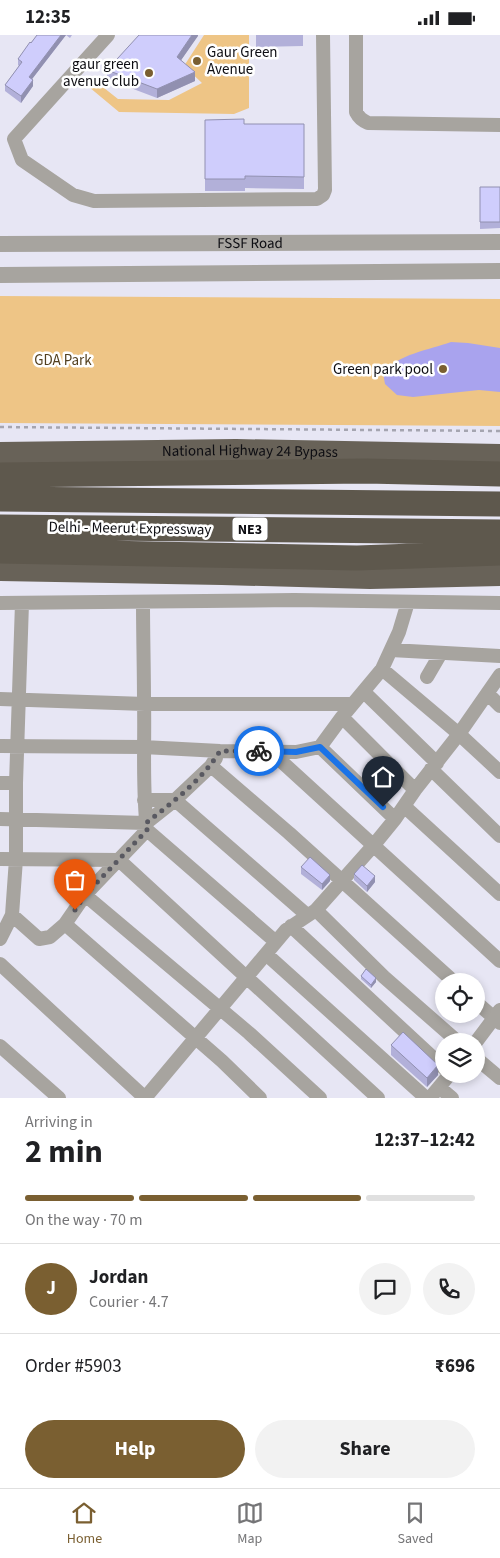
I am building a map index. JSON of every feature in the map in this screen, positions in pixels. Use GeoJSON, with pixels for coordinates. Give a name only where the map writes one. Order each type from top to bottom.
{"type":"FeatureCollection","features":[{"type":"Feature","properties":{"kind":"highway","name":"National Highway 24 Bypass"},"geometry":{"type":"LineString","coordinates":[[0,453],[215,461],[500,455]]}},
{"type":"Feature","properties":{"kind":"highway"},"geometry":{"type":"LineString","coordinates":[[0,475],[215,461],[366,471],[500,474]]}},
{"type":"Feature","properties":{"kind":"highway","name":"Delhi - Meerut Expressway"},"geometry":{"type":"LineString","coordinates":[[0,499],[500,504]]}},
{"type":"Feature","properties":{"kind":"highway","name":"Delhi - Meerut Expressway"},"geometry":{"type":"LineString","coordinates":[[0,527],[500,532]]}},
{"type":"Feature","properties":{"kind":"highway"},"geometry":{"type":"LineString","coordinates":[[0,551],[222,565],[370,579],[500,575]]}},
{"type":"Feature","properties":{"kind":"highway"},"geometry":{"type":"LineString","coordinates":[[0,571],[222,565],[500,553]]}},
{"type":"Feature","properties":{"kind":"street"},"geometry":{"type":"LineString","coordinates":[[108,35],[14,139],[22,160],[73,195],[94,201],[317,199],[320,197],[325,189],[323,35]]}},
{"type":"Feature","properties":{"kind":"street"},"geometry":{"type":"LineString","coordinates":[[356,35],[356,112],[358,117],[368,123],[500,125]]}},
{"type":"Feature","properties":{"kind":"street","name":"FSSF Road"},"geometry":{"type":"LineString","coordinates":[[0,244],[500,243]]}},
{"type":"Feature","properties":{"kind":"street"},"geometry":{"type":"LineString","coordinates":[[0,275],[500,271]]}},
{"type":"Feature","properties":{"kind":"street"},"geometry":{"type":"LineString","coordinates":[[0,603],[294,600],[500,603]]}},
{"type":"Feature","properties":{"kind":"street"},"geometry":{"type":"LineString","coordinates":[[143,602],[143,747],[144,800],[147,826]]}},
{"type":"Feature","properties":{"kind":"street"},"geometry":{"type":"LineString","coordinates":[[0,746],[143,747],[296,752],[320,747],[352,704],[382,669],[391,650],[408,602]]}},
{"type":"Feature","properties":{"kind":"street"},"geometry":{"type":"LineString","coordinates":[[0,939],[12,915],[16,859],[16,783],[22,603]]}},
{"type":"Feature","properties":{"kind":"street"},"geometry":{"type":"LineString","coordinates":[[391,650],[500,656]]}},
{"type":"Feature","properties":{"kind":"street"},"geometry":{"type":"LineString","coordinates":[[427,677],[441,653]]}},
{"type":"Feature","properties":{"kind":"street"},"geometry":{"type":"LineString","coordinates":[[382,669],[459,733],[500,772]]}},
{"type":"Feature","properties":{"kind":"street"},"geometry":{"type":"LineString","coordinates":[[0,963],[145,1098],[276,942],[291,926],[312,913],[373,846],[488,694],[500,675]]}},
{"type":"Feature","properties":{"kind":"street"},"geometry":{"type":"LineString","coordinates":[[364,692],[500,836]]}},
{"type":"Feature","properties":{"kind":"street"},"geometry":{"type":"LineString","coordinates":[[488,694],[500,706]]}},
{"type":"Feature","properties":{"kind":"street"},"geometry":{"type":"LineString","coordinates":[[0,699],[144,704],[352,704]]}},
{"type":"Feature","properties":{"kind":"street"},"geometry":{"type":"LineString","coordinates":[[342,717],[415,790]]}},
{"type":"Feature","properties":{"kind":"street"},"geometry":{"type":"LineString","coordinates":[[320,747],[395,819]]}},
{"type":"Feature","properties":{"kind":"street"},"geometry":{"type":"LineString","coordinates":[[12,915],[39,939],[50,937],[65,924],[85,895],[119,860],[147,826],[211,766],[220,751]]}},
{"type":"Feature","properties":{"kind":"street"},"geometry":{"type":"LineString","coordinates":[[270,751],[500,961]]}},
{"type":"Feature","properties":{"kind":"street"},"geometry":{"type":"LineString","coordinates":[[211,766],[343,881],[444,973]]}},
{"type":"Feature","properties":{"kind":"street"},"geometry":{"type":"LineString","coordinates":[[0,783],[16,783]]}},
{"type":"Feature","properties":{"kind":"street"},"geometry":{"type":"LineString","coordinates":[[144,800],[175,800],[312,913],[448,1033]]}},
{"type":"Feature","properties":{"kind":"street"},"geometry":{"type":"LineString","coordinates":[[404,806],[500,894]]}},
{"type":"Feature","properties":{"kind":"street"},"geometry":{"type":"LineString","coordinates":[[0,819],[147,826],[276,942]]}},
{"type":"Feature","properties":{"kind":"street"},"geometry":{"type":"LineString","coordinates":[[0,859],[119,860],[378,1098]]}},
{"type":"Feature","properties":{"kind":"street"},"geometry":{"type":"LineString","coordinates":[[85,895],[249,1033],[320,1098]]}},
{"type":"Feature","properties":{"kind":"street"},"geometry":{"type":"LineString","coordinates":[[65,924],[222,1061],[260,1098]]}},
{"type":"Feature","properties":{"kind":"street"},"geometry":{"type":"LineString","coordinates":[[291,926],[435,1060]]}},
{"type":"Feature","properties":{"kind":"street"},"geometry":{"type":"LineString","coordinates":[[266,954],[432,1095],[452,1098]]}},
{"type":"Feature","properties":{"kind":"street"},"geometry":{"type":"LineString","coordinates":[[484,1033],[498,1017],[485,1008]]}},
{"type":"Feature","properties":{"kind":"street"},"geometry":{"type":"LineString","coordinates":[[0,1046],[59,1098]]}},
{"type":"Feature","properties":{"kind":"street"},"geometry":{"type":"LineString","coordinates":[[485,1066],[500,1078]]}},
{"type":"Feature","properties":{"kind":"street"},"geometry":{"type":"LineString","coordinates":[[432,1095],[442,1083]]}},
{"type":"Feature","properties":{"kind":"path"},"geometry":{"type":"LineString","coordinates":[[0,427],[500,431]]}},
{"type":"Feature","properties":{"kind":"green space"},"geometry":{"type":"Polygon","coordinates":[[[204,35],[249,35],[249,108],[234,114],[119,112],[89,87],[94,80],[118,99],[169,100],[202,83],[184,66],[204,35]]]}},
{"type":"Feature","properties":{"kind":"green space","name":"GDA Park"},"geometry":{"type":"Polygon","coordinates":[[[0,296],[500,299],[500,426],[0,423],[0,296]]]}},
{"type":"Feature","properties":{"kind":"shaded area","name":"Green park pool"},"geometry":{"type":"Polygon","coordinates":[[[451,342],[500,348],[500,392],[479,390],[413,397],[397,395],[385,384],[383,373],[397,361],[414,353],[451,342]]]}},
{"type":"Feature","properties":{"kind":"building"},"geometry":{"type":"Polygon","coordinates":[[[37,35],[61,35],[29,77],[33,80],[21,96],[5,85],[22,62],[18,59],[37,35]]]}},
{"type":"Feature","properties":{"kind":"building","name":"gaur green avenue club"},"geometry":{"type":"Polygon","coordinates":[[[139,35],[192,35],[177,57],[195,72],[157,89],[107,70],[139,35]]]}},
{"type":"Feature","properties":{"kind":"building"},"geometry":{"type":"Polygon","coordinates":[[[244,119],[244,124],[304,124],[304,177],[245,176],[245,179],[205,179],[205,120],[244,119]]]}},
{"type":"Feature","properties":{"kind":"building"},"geometry":{"type":"Polygon","coordinates":[[[480,187],[500,187],[500,222],[480,222],[480,187]]]}},
{"type":"Feature","properties":{"kind":"building"},"geometry":{"type":"Polygon","coordinates":[[[310,857],[330,875],[322,884],[301,867],[310,857]]]}},
{"type":"Feature","properties":{"kind":"building"},"geometry":{"type":"Polygon","coordinates":[[[362,865],[375,876],[367,886],[354,874],[362,865]]]}},
{"type":"Feature","properties":{"kind":"building"},"geometry":{"type":"Polygon","coordinates":[[[366,969],[376,978],[371,985],[361,976],[366,969]]]}},
{"type":"Feature","properties":{"kind":"building"},"geometry":{"type":"Polygon","coordinates":[[[403,1032],[435,1062],[435,1069],[427,1078],[391,1045],[403,1032]]]}},
{"type":"Feature","properties":{"kind":"way so far"},"geometry":{"type":"LineString","coordinates":[[75,910],[85,895],[147,830],[146,823],[175,800],[211,766],[220,751],[259,751]]}},
{"type":"Feature","properties":{"kind":"place","name":"Gaur Green Avenue"},"geometry":{"type":"Point","coordinates":[197,61]}},
{"type":"Feature","properties":{"kind":"place","name":"gaur green avenue club"},"geometry":{"type":"Point","coordinates":[149,73]}},
{"type":"Feature","properties":{"kind":"place","name":"Green park pool"},"geometry":{"type":"Point","coordinates":[443,369]}},
{"type":"Feature","properties":{"kind":"route"},"geometry":{"type":"LineString","coordinates":[[259,751],[296,752],[320,747],[383,807]]}}]}
